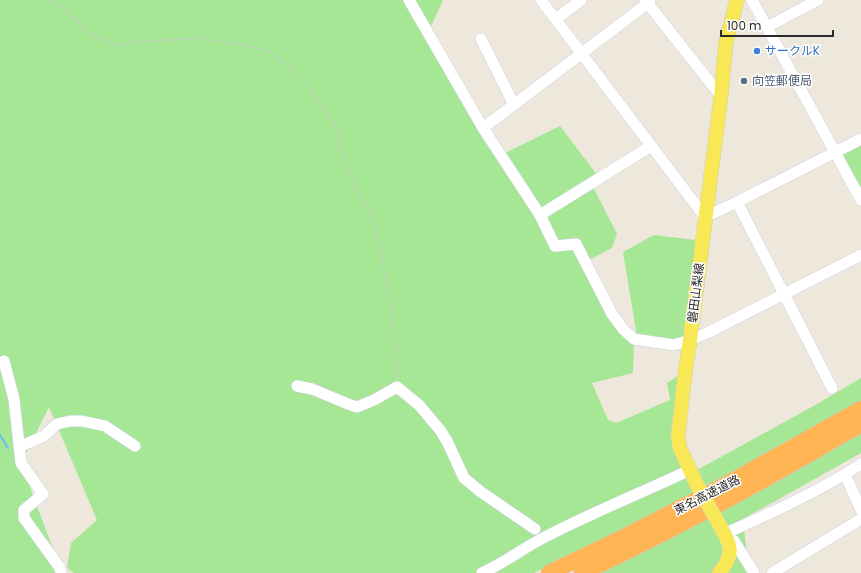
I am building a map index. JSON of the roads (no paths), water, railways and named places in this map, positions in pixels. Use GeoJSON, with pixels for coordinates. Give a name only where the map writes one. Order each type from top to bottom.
{"type":"FeatureCollection","features":[{"type":"Feature","properties":{"kind":"highway","name":"東名高速道路"},"geometry":{"type":"LineString","coordinates":[[549,573],[620,539],[727,484],[861,409]]}},
{"type":"Feature","properties":{"kind":"highway","name":"東名高速道路"},"geometry":{"type":"LineString","coordinates":[[582,573],[734,496],[861,424]]}},
{"type":"Feature","properties":{"kind":"main road","name":"磐田山梨線"},"geometry":{"type":"LineString","coordinates":[[718,573],[725,565],[730,554],[729,543],[693,477],[680,448],[678,436],[721,96],[726,42],[737,0]]}},
{"type":"Feature","properties":{"kind":"street"},"geometry":{"type":"LineString","coordinates":[[409,0],[483,128],[540,215],[555,246],[576,244],[612,314],[623,329],[634,339],[674,345],[690,340],[861,255]]}},
{"type":"Feature","properties":{"kind":"street"},"geometry":{"type":"LineString","coordinates":[[541,0],[705,217],[861,139]]}},
{"type":"Feature","properties":{"kind":"street"},"geometry":{"type":"LineString","coordinates":[[556,20],[581,0]]}},
{"type":"Feature","properties":{"kind":"street"},"geometry":{"type":"LineString","coordinates":[[752,0],[861,200]]}},
{"type":"Feature","properties":{"kind":"street"},"geometry":{"type":"LineString","coordinates":[[767,27],[818,0]]}},
{"type":"Feature","properties":{"kind":"street"},"geometry":{"type":"LineString","coordinates":[[483,128],[582,54],[648,1],[721,96]]}},
{"type":"Feature","properties":{"kind":"street"},"geometry":{"type":"LineString","coordinates":[[481,39],[514,105]]}},
{"type":"Feature","properties":{"kind":"street"},"geometry":{"type":"LineString","coordinates":[[540,215],[651,146]]}},
{"type":"Feature","properties":{"kind":"street"},"geometry":{"type":"LineString","coordinates":[[737,202],[832,388]]}},
{"type":"Feature","properties":{"kind":"street"},"geometry":{"type":"LineString","coordinates":[[4,361],[14,399],[21,463],[43,494],[24,510],[24,518],[60,568],[61,573]]}},
{"type":"Feature","properties":{"kind":"street"},"geometry":{"type":"LineString","coordinates":[[297,386],[312,389],[357,407],[374,400],[397,387],[419,406],[440,430],[447,441],[464,478],[481,492],[535,529]]}},
{"type":"Feature","properties":{"kind":"street"},"geometry":{"type":"LineString","coordinates":[[19,447],[44,436],[58,424],[70,421],[82,421],[105,426],[135,446]]}},
{"type":"Feature","properties":{"kind":"street"},"geometry":{"type":"LineString","coordinates":[[726,537],[802,498],[861,464]]}},
{"type":"Feature","properties":{"kind":"street"},"geometry":{"type":"LineString","coordinates":[[845,474],[861,510]]}},
{"type":"Feature","properties":{"kind":"street"},"geometry":{"type":"LineString","coordinates":[[482,573],[581,519],[693,477]]}},
{"type":"Feature","properties":{"kind":"street"},"geometry":{"type":"LineString","coordinates":[[772,573],[861,519]]}},
{"type":"Feature","properties":{"kind":"street"},"geometry":{"type":"LineString","coordinates":[[726,537],[734,541],[754,573]]}},
{"type":"Feature","properties":{"kind":"waterway"},"geometry":{"type":"LineString","coordinates":[[0,435],[8,448]]}},
{"type":"Feature","properties":{"kind":"place","name":"サークルK"},"geometry":{"type":"Point","coordinates":[757,51]}},
{"type":"Feature","properties":{"kind":"place","name":"向笠郵便局"},"geometry":{"type":"Point","coordinates":[744,81]}}]}
